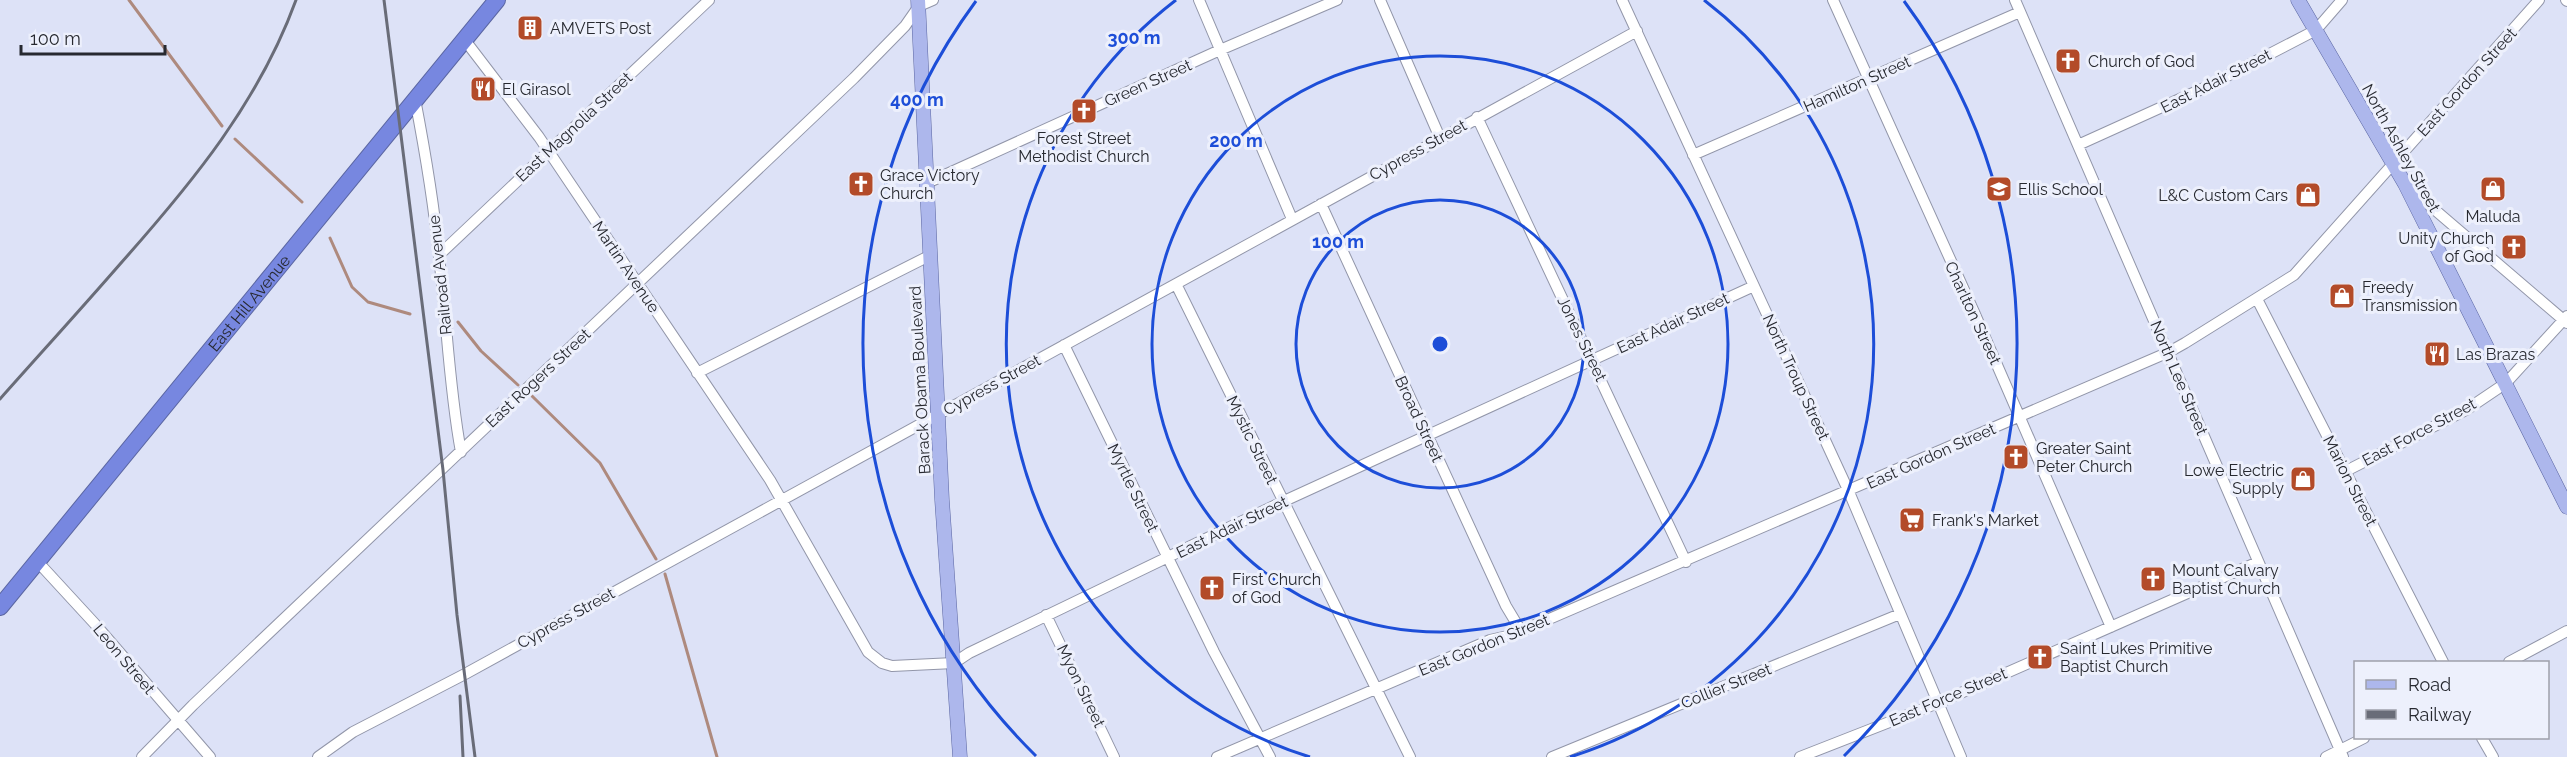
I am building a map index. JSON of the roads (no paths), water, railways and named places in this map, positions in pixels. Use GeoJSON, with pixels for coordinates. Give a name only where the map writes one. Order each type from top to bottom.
{"type":"FeatureCollection","features":[{"type":"Feature","properties":{"kind":"highway","name":"East Hill Avenue"},"geometry":{"type":"LineString","coordinates":[[0,606],[497,0]]}},
{"type":"Feature","properties":{"kind":"main road","name":"North Ashley Street"},"geometry":{"type":"LineString","coordinates":[[2298,0],[2394,164],[2567,507]]}},
{"type":"Feature","properties":{"kind":"main road","name":"Barack Obama Boulevard"},"geometry":{"type":"LineString","coordinates":[[918,3],[929,256],[960,757]]}},
{"type":"Feature","properties":{"kind":"street","name":"East Magnolia Street"},"geometry":{"type":"LineString","coordinates":[[439,255],[709,0]]}},
{"type":"Feature","properties":{"kind":"street"},"geometry":{"type":"LineString","coordinates":[[918,3],[933,0]]}},
{"type":"Feature","properties":{"kind":"street"},"geometry":{"type":"LineString","coordinates":[[1199,0],[1292,219]]}},
{"type":"Feature","properties":{"kind":"street","name":"Green Street"},"geometry":{"type":"LineString","coordinates":[[927,183],[1220,50],[1337,0]]}},
{"type":"Feature","properties":{"kind":"street"},"geometry":{"type":"LineString","coordinates":[[1380,0],[1440,138]]}},
{"type":"Feature","properties":{"kind":"street","name":"North Troup Street"},"geometry":{"type":"LineString","coordinates":[[1622,0],[1850,492],[1960,757]]}},
{"type":"Feature","properties":{"kind":"street","name":"Charlton Street"},"geometry":{"type":"LineString","coordinates":[[1833,0],[2111,627]]}},
{"type":"Feature","properties":{"kind":"street","name":"North Lee Street"},"geometry":{"type":"LineString","coordinates":[[2015,0],[2341,754]]}},
{"type":"Feature","properties":{"kind":"street","name":"East Adair Street"},"geometry":{"type":"LineString","coordinates":[[2078,145],[2204,88],[2316,30],[2342,0]]}},
{"type":"Feature","properties":{"kind":"street","name":"East Gordon Street"},"geometry":{"type":"LineString","coordinates":[[1217,757],[1490,640],[1521,631],[1686,562],[2169,352],[2294,275],[2540,0]]}},
{"type":"Feature","properties":{"kind":"street","name":"East Rogers Street"},"geometry":{"type":"LineString","coordinates":[[142,757],[177,720],[885,48],[918,3]]}},
{"type":"Feature","properties":{"kind":"street","name":"Hamilton Street"},"geometry":{"type":"LineString","coordinates":[[1693,155],[2020,12]]}},
{"type":"Feature","properties":{"kind":"street","name":"Cypress Street"},"geometry":{"type":"LineString","coordinates":[[318,757],[353,732],[460,677],[1636,31]]}},
{"type":"Feature","properties":{"kind":"street","name":"Martin Avenue"},"geometry":{"type":"LineString","coordinates":[[464,39],[502,86],[548,151],[783,499]]}},
{"type":"Feature","properties":{"kind":"street","name":"Railroad Avenue"},"geometry":{"type":"LineString","coordinates":[[415,99],[426,156],[439,255],[455,422],[461,452]]}},
{"type":"Feature","properties":{"kind":"street","name":"Jones Street"},"geometry":{"type":"LineString","coordinates":[[1477,117],[1593,359],[1686,562]]}},
{"type":"Feature","properties":{"kind":"street"},"geometry":{"type":"LineString","coordinates":[[2404,184],[2566,319]]}},
{"type":"Feature","properties":{"kind":"street","name":"Broad Street"},"geometry":{"type":"LineString","coordinates":[[1320,204],[1506,606],[1521,631]]}},
{"type":"Feature","properties":{"kind":"street"},"geometry":{"type":"LineString","coordinates":[[698,373],[929,256]]}},
{"type":"Feature","properties":{"kind":"street","name":"Mystic Street"},"geometry":{"type":"LineString","coordinates":[[1176,284],[1410,757]]}},
{"type":"Feature","properties":{"kind":"street","name":"East Adair Street"},"geometry":{"type":"LineString","coordinates":[[783,499],[868,652],[874,658],[892,666],[954,663],[1046,615],[1282,502],[1754,286]]}},
{"type":"Feature","properties":{"kind":"street","name":"Marion Street"},"geometry":{"type":"LineString","coordinates":[[2257,299],[2442,661]]}},
{"type":"Feature","properties":{"kind":"street","name":"East Force Street"},"geometry":{"type":"LineString","coordinates":[[2346,471],[2466,410],[2506,383],[2566,319]]}},
{"type":"Feature","properties":{"kind":"street","name":"Myrtle Street"},"geometry":{"type":"LineString","coordinates":[[1064,345],[1214,652],[1270,757]]}},
{"type":"Feature","properties":{"kind":"street","name":"Leon Street"},"geometry":{"type":"LineString","coordinates":[[37,561],[210,757]]}},
{"type":"Feature","properties":{"kind":"street","name":"East Force Street"},"geometry":{"type":"LineString","coordinates":[[1800,757],[1938,704],[2258,561]]}},
{"type":"Feature","properties":{"kind":"street","name":"Collier Street"},"geometry":{"type":"LineString","coordinates":[[1552,757],[1900,614]]}},
{"type":"Feature","properties":{"kind":"street","name":"Myon Street"},"geometry":{"type":"LineString","coordinates":[[1046,615],[1114,757]]}},
{"type":"Feature","properties":{"kind":"street"},"geometry":{"type":"LineString","coordinates":[[2512,661],[2567,631]]}},
{"type":"Feature","properties":{"kind":"street"},"geometry":{"type":"LineString","coordinates":[[2326,757],[2341,754],[2363,739]]}},
{"type":"Feature","properties":{"kind":"street"},"geometry":{"type":"LineString","coordinates":[[2483,739],[2493,757]]}},
{"type":"Feature","properties":{"kind":"waterway"},"geometry":{"type":"LineString","coordinates":[[129,0],[222,126]]}},
{"type":"Feature","properties":{"kind":"waterway"},"geometry":{"type":"LineString","coordinates":[[235,139],[302,202]]}},
{"type":"Feature","properties":{"kind":"waterway"},"geometry":{"type":"LineString","coordinates":[[330,238],[352,287],[368,302],[410,314]]}},
{"type":"Feature","properties":{"kind":"waterway"},"geometry":{"type":"LineString","coordinates":[[458,322],[481,351],[518,385]]}},
{"type":"Feature","properties":{"kind":"waterway"},"geometry":{"type":"LineString","coordinates":[[532,396],[600,463],[656,559]]}},
{"type":"Feature","properties":{"kind":"waterway"},"geometry":{"type":"LineString","coordinates":[[665,574],[717,757]]}},
{"type":"Feature","properties":{"kind":"railway"},"geometry":{"type":"LineString","coordinates":[[0,399],[198,172],[243,107],[263,73],[296,0]]}},
{"type":"Feature","properties":{"kind":"railway"},"geometry":{"type":"LineString","coordinates":[[384,0],[443,470],[457,615],[475,757]]}},
{"type":"Feature","properties":{"kind":"railway"},"geometry":{"type":"LineString","coordinates":[[460,696],[463,757]]}},
{"type":"Feature","properties":{"kind":"place","name":"AMVETS Post"},"geometry":{"type":"Point","coordinates":[530,28]}},
{"type":"Feature","properties":{"kind":"place","name":"Church of God"},"geometry":{"type":"Point","coordinates":[2068,61]}},
{"type":"Feature","properties":{"kind":"place","name":"El Girasol"},"geometry":{"type":"Point","coordinates":[483,89]}},
{"type":"Feature","properties":{"kind":"place","name":"Forest Street Methodist Church"},"geometry":{"type":"Point","coordinates":[1084,111]}},
{"type":"Feature","properties":{"kind":"place","name":"Grace Victory Church"},"geometry":{"type":"Point","coordinates":[861,184]}},
{"type":"Feature","properties":{"kind":"place","name":"Ellis School"},"geometry":{"type":"Point","coordinates":[1999,189]}},
{"type":"Feature","properties":{"kind":"place","name":"Maluda"},"geometry":{"type":"Point","coordinates":[2493,189]}},
{"type":"Feature","properties":{"kind":"place","name":"L&C Custom Cars"},"geometry":{"type":"Point","coordinates":[2308,195]}},
{"type":"Feature","properties":{"kind":"place","name":"Unity Church of God"},"geometry":{"type":"Point","coordinates":[2514,247]}},
{"type":"Feature","properties":{"kind":"place","name":"Freedy Transmission"},"geometry":{"type":"Point","coordinates":[2342,296]}},
{"type":"Feature","properties":{"kind":"place","name":"Las Brazas"},"geometry":{"type":"Point","coordinates":[2437,354]}},
{"type":"Feature","properties":{"kind":"place","name":"Greater Saint Peter Church"},"geometry":{"type":"Point","coordinates":[2016,457]}},
{"type":"Feature","properties":{"kind":"place","name":"Lowe Electric Supply"},"geometry":{"type":"Point","coordinates":[2303,479]}},
{"type":"Feature","properties":{"kind":"place","name":"Frank's Market"},"geometry":{"type":"Point","coordinates":[1912,520]}},
{"type":"Feature","properties":{"kind":"place","name":"Mount Calvary Baptist Church"},"geometry":{"type":"Point","coordinates":[2153,579]}},
{"type":"Feature","properties":{"kind":"place","name":"First Church of God"},"geometry":{"type":"Point","coordinates":[1212,588]}},
{"type":"Feature","properties":{"kind":"place","name":"Saint Lukes Primitive Baptist Church"},"geometry":{"type":"Point","coordinates":[2040,657]}}]}
